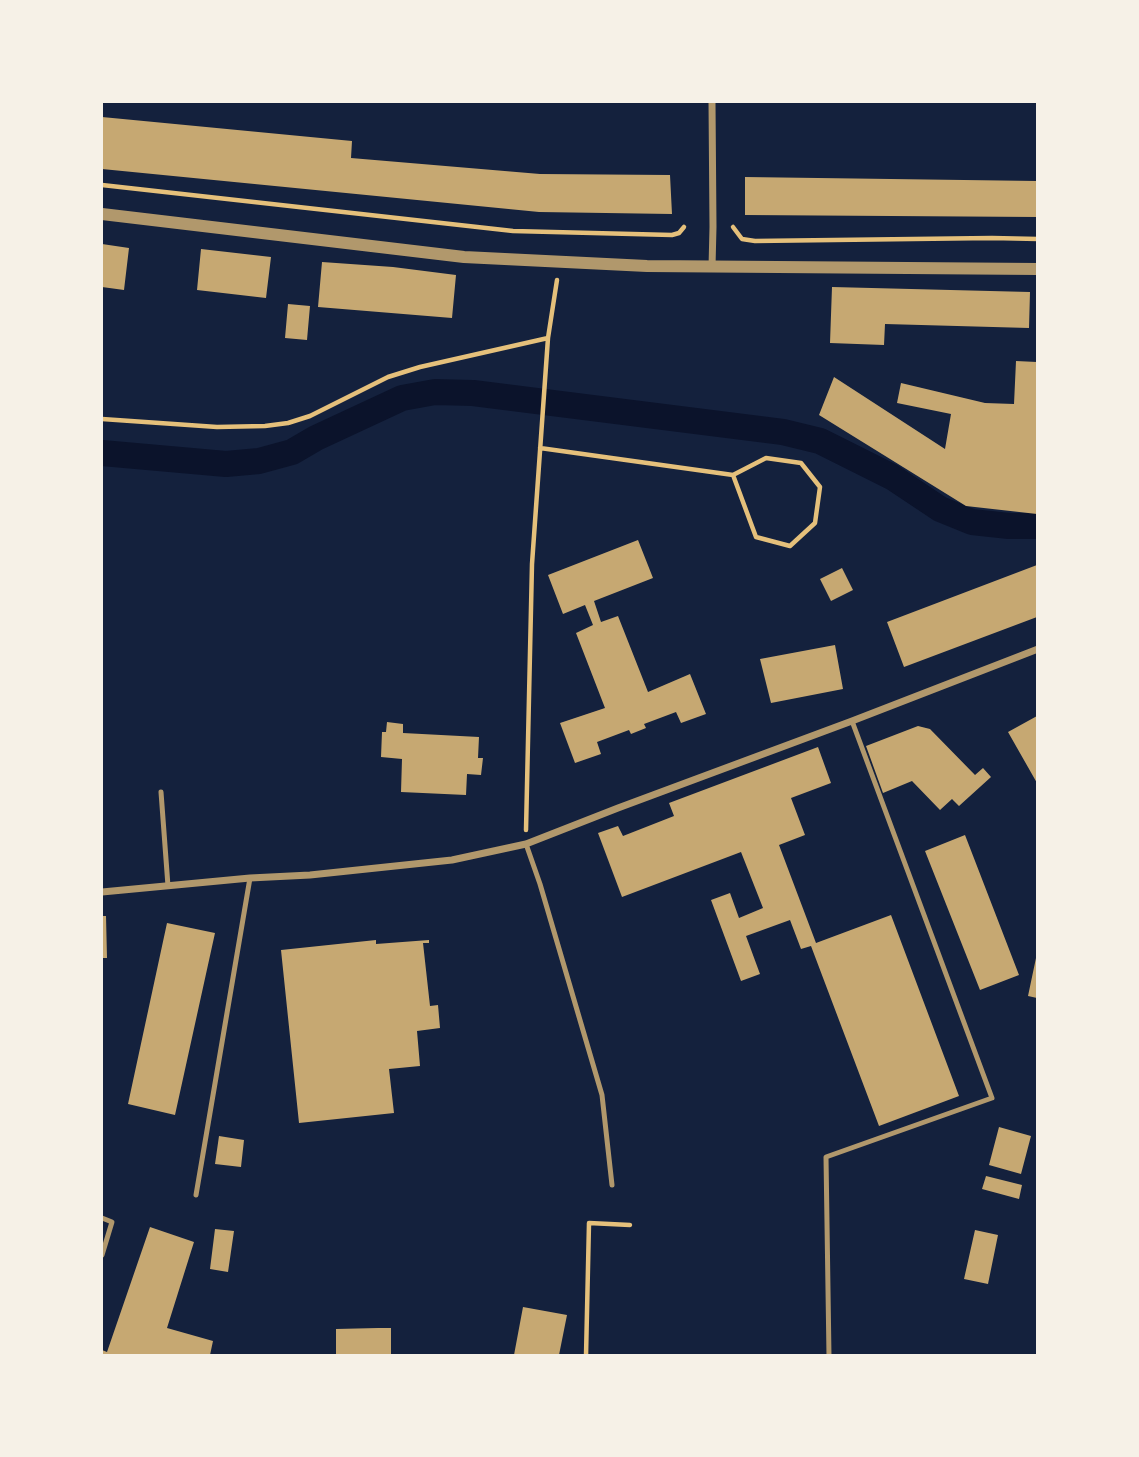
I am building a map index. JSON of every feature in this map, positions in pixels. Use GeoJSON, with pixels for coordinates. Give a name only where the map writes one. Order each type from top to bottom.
{"type":"FeatureCollection","features":[{"type":"Feature","properties":{"kind":"street"},"geometry":{"type":"LineString","coordinates":[[712,102],[712,267]]}},
{"type":"Feature","properties":{"kind":"street"},"geometry":{"type":"LineString","coordinates":[[102,214],[464,257],[647,266],[1038,269]]}},
{"type":"Feature","properties":{"kind":"street"},"geometry":{"type":"LineString","coordinates":[[102,892],[452,860],[526,844],[1038,649]]}},
{"type":"Feature","properties":{"kind":"lane"},"geometry":{"type":"LineString","coordinates":[[829,1356],[826,1157],[992,1098],[852,721]]}},
{"type":"Feature","properties":{"kind":"lane"},"geometry":{"type":"LineString","coordinates":[[161,792],[168,886]]}},
{"type":"Feature","properties":{"kind":"lane"},"geometry":{"type":"LineString","coordinates":[[526,844],[602,1095],[612,1185]]}},
{"type":"Feature","properties":{"kind":"lane"},"geometry":{"type":"LineString","coordinates":[[196,1195],[250,878]]}},
{"type":"Feature","properties":{"kind":"lane"},"geometry":{"type":"LineString","coordinates":[[102,1218],[112,1222],[102,1255]]}},
{"type":"Feature","properties":{"kind":"path"},"geometry":{"type":"LineString","coordinates":[[102,185],[513,231],[672,235],[679,233],[684,227]]}},
{"type":"Feature","properties":{"kind":"path"},"geometry":{"type":"LineString","coordinates":[[733,228],[742,239],[755,241],[1038,239]]}},
{"type":"Feature","properties":{"kind":"path"},"geometry":{"type":"LineString","coordinates":[[526,844],[532,564],[548,338],[556,281]]}},
{"type":"Feature","properties":{"kind":"path"},"geometry":{"type":"LineString","coordinates":[[102,419],[217,427],[288,423],[310,416],[398,374],[548,338]]}},
{"type":"Feature","properties":{"kind":"path"},"geometry":{"type":"LineString","coordinates":[[540,448],[733,475],[766,458],[801,463],[820,487],[815,523],[790,546],[755,537],[733,475]]}},
{"type":"Feature","properties":{"kind":"path"},"geometry":{"type":"LineString","coordinates":[[586,1356],[589,1223],[630,1225]]}},
{"type":"Feature","properties":{"kind":"building"},"geometry":{"type":"Polygon","coordinates":[[[102,117],[352,141],[351,158],[540,174],[670,175],[672,214],[539,212],[102,169],[102,117]]]}},
{"type":"Feature","properties":{"kind":"building"},"geometry":{"type":"Polygon","coordinates":[[[745,177],[1037,181],[1037,217],[745,215],[745,177]]]}},
{"type":"Feature","properties":{"kind":"building"},"geometry":{"type":"Polygon","coordinates":[[[102,244],[129,248],[124,290],[102,287],[102,244]]]}},
{"type":"Feature","properties":{"kind":"building"},"geometry":{"type":"Polygon","coordinates":[[[201,249],[271,257],[266,298],[197,290],[201,249]]]}},
{"type":"Feature","properties":{"kind":"building"},"geometry":{"type":"Polygon","coordinates":[[[322,262],[456,275],[452,318],[318,307],[322,262]]]}},
{"type":"Feature","properties":{"kind":"building"},"geometry":{"type":"Polygon","coordinates":[[[832,287],[1030,292],[1029,328],[885,324],[884,345],[830,343],[832,287]]]}},
{"type":"Feature","properties":{"kind":"building"},"geometry":{"type":"Polygon","coordinates":[[[288,304],[310,306],[307,340],[285,338],[288,304]]]}},
{"type":"Feature","properties":{"kind":"building"},"geometry":{"type":"Polygon","coordinates":[[[1016,361],[1037,362],[1037,514],[966,506],[819,415],[834,377],[945,449],[951,414],[897,403],[901,383],[985,403],[1014,404],[1016,361]]]}},
{"type":"Feature","properties":{"kind":"building"},"geometry":{"type":"Polygon","coordinates":[[[638,540],[653,578],[594,601],[601,622],[618,616],[648,692],[690,674],[706,714],[681,723],[676,712],[644,724],[646,728],[631,734],[629,730],[597,742],[601,754],[575,763],[560,723],[605,708],[576,633],[593,625],[585,605],[563,614],[548,575],[638,540]]]}},
{"type":"Feature","properties":{"kind":"building"},"geometry":{"type":"Polygon","coordinates":[[[1037,565],[1037,617],[904,667],[887,622],[1037,565]]]}},
{"type":"Feature","properties":{"kind":"building"},"geometry":{"type":"Polygon","coordinates":[[[842,568],[853,590],[831,601],[820,579],[842,568]]]}},
{"type":"Feature","properties":{"kind":"building"},"geometry":{"type":"Polygon","coordinates":[[[835,645],[843,689],[771,703],[760,659],[835,645]]]}},
{"type":"Feature","properties":{"kind":"building"},"geometry":{"type":"Polygon","coordinates":[[[1037,716],[1037,783],[1008,732],[1037,716]]]}},
{"type":"Feature","properties":{"kind":"building"},"geometry":{"type":"Polygon","coordinates":[[[387,722],[403,724],[403,733],[479,737],[478,758],[483,758],[481,775],[467,774],[466,795],[401,792],[402,759],[381,757],[382,732],[386,732],[387,722]]]}},
{"type":"Feature","properties":{"kind":"building"},"geometry":{"type":"Polygon","coordinates":[[[918,726],[930,729],[975,775],[983,768],[991,777],[959,806],[952,799],[940,810],[912,781],[883,793],[866,746],[918,726]]]}},
{"type":"Feature","properties":{"kind":"building"},"geometry":{"type":"Polygon","coordinates":[[[818,747],[831,783],[791,798],[805,835],[779,845],[816,943],[891,915],[959,1096],[879,1126],[811,946],[801,949],[790,920],[746,936],[760,974],[741,981],[711,900],[730,893],[739,918],[763,908],[741,852],[622,897],[598,833],[618,826],[623,836],[674,816],[669,803],[818,747]]]}},
{"type":"Feature","properties":{"kind":"building"},"geometry":{"type":"Polygon","coordinates":[[[965,835],[1019,975],[980,990],[925,851],[965,835]]]}},
{"type":"Feature","properties":{"kind":"building"},"geometry":{"type":"Polygon","coordinates":[[[102,916],[106,916],[107,958],[102,958],[102,916]]]}},
{"type":"Feature","properties":{"kind":"building"},"geometry":{"type":"Polygon","coordinates":[[[167,923],[215,933],[175,1115],[128,1104],[167,923]]]}},
{"type":"Feature","properties":{"kind":"building"},"geometry":{"type":"Polygon","coordinates":[[[376,940],[376,944],[429,940],[429,943],[423,943],[430,1006],[438,1005],[440,1028],[417,1031],[420,1066],[389,1069],[394,1113],[299,1123],[281,950],[376,940]]]}},
{"type":"Feature","properties":{"kind":"building"},"geometry":{"type":"Polygon","coordinates":[[[1037,958],[1037,998],[1028,996],[1037,958]]]}},
{"type":"Feature","properties":{"kind":"building"},"geometry":{"type":"Polygon","coordinates":[[[999,1127],[1031,1136],[1021,1174],[989,1165],[999,1127]]]}},
{"type":"Feature","properties":{"kind":"building"},"geometry":{"type":"Polygon","coordinates":[[[219,1136],[244,1140],[241,1167],[215,1164],[219,1136]]]}},
{"type":"Feature","properties":{"kind":"building"},"geometry":{"type":"Polygon","coordinates":[[[986,1176],[1022,1185],[1019,1199],[982,1189],[986,1176]]]}},
{"type":"Feature","properties":{"kind":"building"},"geometry":{"type":"Polygon","coordinates":[[[150,1227],[194,1242],[167,1328],[213,1341],[210,1355],[102,1355],[102,1350],[107,1352],[150,1227]]]}},
{"type":"Feature","properties":{"kind":"building"},"geometry":{"type":"Polygon","coordinates":[[[215,1229],[234,1231],[228,1272],[210,1269],[215,1229]]]}},
{"type":"Feature","properties":{"kind":"building"},"geometry":{"type":"Polygon","coordinates":[[[975,1230],[998,1235],[988,1284],[964,1279],[975,1230]]]}},
{"type":"Feature","properties":{"kind":"building"},"geometry":{"type":"Polygon","coordinates":[[[523,1307],[567,1315],[559,1355],[514,1355],[523,1307]]]}},
{"type":"Feature","properties":{"kind":"building"},"geometry":{"type":"Polygon","coordinates":[[[391,1328],[391,1355],[336,1355],[336,1329],[391,1328]]]}},
{"type":"Feature","properties":{"kind":"waterway"},"geometry":{"type":"LineString","coordinates":[[102,453],[226,464],[259,461],[292,452],[402,398],[435,392],[473,393],[783,432],[820,441],[892,477],[940,509],[972,522],[1038,526]]}}]}
